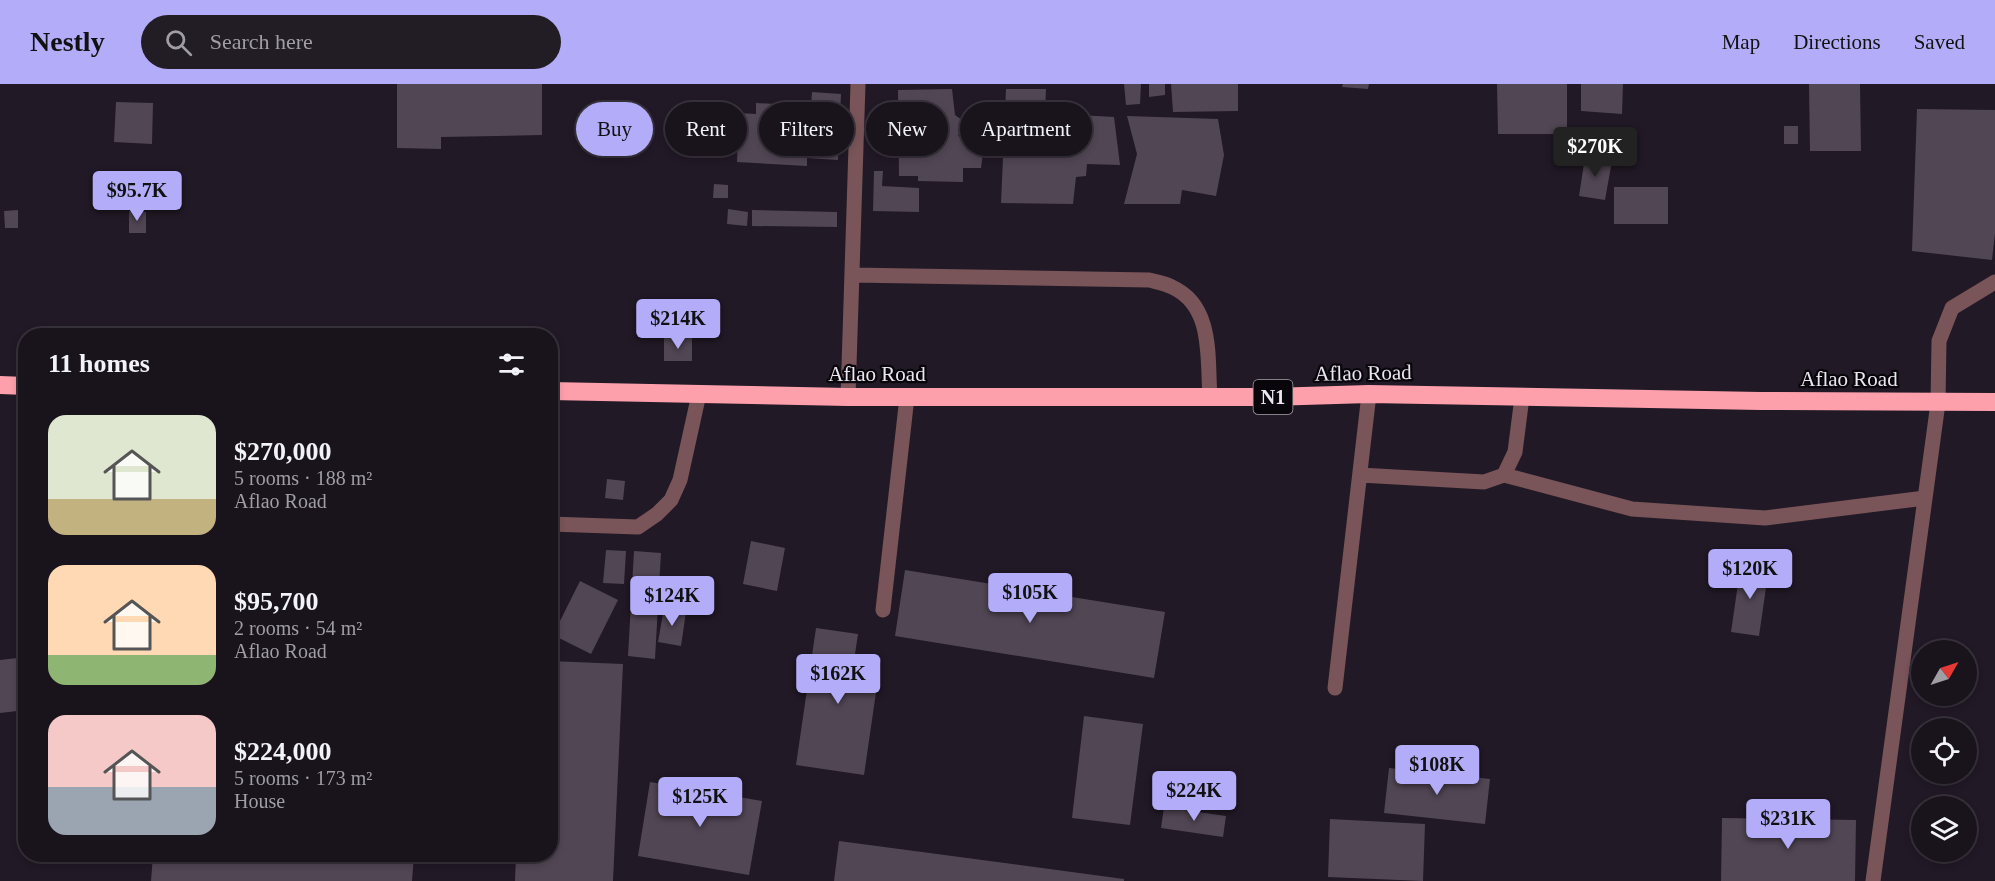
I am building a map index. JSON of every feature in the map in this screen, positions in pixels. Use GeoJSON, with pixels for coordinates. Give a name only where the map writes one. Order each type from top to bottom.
{"type":"FeatureCollection","features":[{"type":"Feature","properties":{"kind":"highway"},"geometry":{"type":"LineString","coordinates":[[0,385],[18,386]]}},
{"type":"Feature","properties":{"kind":"highway","name":"Aflao Road"},"geometry":{"type":"LineString","coordinates":[[558,391],[848,397],[1210,397],[1369,394],[1995,402]]}},
{"type":"Feature","properties":{"kind":"street"},"geometry":{"type":"LineString","coordinates":[[848,397],[858,84]]}},
{"type":"Feature","properties":{"kind":"street"},"geometry":{"type":"LineString","coordinates":[[852,275],[1149,280],[1172,286],[1191,299],[1200,312],[1206,328],[1210,397]]}},
{"type":"Feature","properties":{"kind":"street"},"geometry":{"type":"LineString","coordinates":[[1873,881],[1938,403],[1939,341],[1952,308],[1995,282]]}},
{"type":"Feature","properties":{"kind":"street"},"geometry":{"type":"LineString","coordinates":[[558,524],[638,527],[657,514],[671,501],[680,480],[699,394]]}},
{"type":"Feature","properties":{"kind":"street"},"geometry":{"type":"LineString","coordinates":[[1335,688],[1369,394]]}},
{"type":"Feature","properties":{"kind":"street"},"geometry":{"type":"LineString","coordinates":[[883,610],[907,397]]}},
{"type":"Feature","properties":{"kind":"street"},"geometry":{"type":"LineString","coordinates":[[1504,475],[1515,452],[1522,397]]}},
{"type":"Feature","properties":{"kind":"street"},"geometry":{"type":"LineString","coordinates":[[1360,475],[1484,482],[1504,475],[1632,509],[1765,518],[1925,498]]}},
{"type":"Feature","properties":{"kind":"building"},"geometry":{"type":"Polygon","coordinates":[[[397,84],[542,84],[542,135],[441,137],[441,149],[397,148],[397,84]]]}},
{"type":"Feature","properties":{"kind":"building"},"geometry":{"type":"Polygon","coordinates":[[[1124,84],[1141,84],[1140,104],[1126,105],[1124,84]]]}},
{"type":"Feature","properties":{"kind":"building"},"geometry":{"type":"Polygon","coordinates":[[[1149,84],[1165,84],[1165,95],[1149,97],[1149,84]]]}},
{"type":"Feature","properties":{"kind":"building"},"geometry":{"type":"Polygon","coordinates":[[[1171,84],[1238,84],[1238,111],[1173,112],[1171,84]]]}},
{"type":"Feature","properties":{"kind":"building"},"geometry":{"type":"Polygon","coordinates":[[[1343,84],[1369,84],[1368,89],[1342,87],[1343,84]]]}},
{"type":"Feature","properties":{"kind":"building"},"geometry":{"type":"Polygon","coordinates":[[[1497,84],[1567,84],[1567,134],[1498,134],[1497,84]]]}},
{"type":"Feature","properties":{"kind":"building"},"geometry":{"type":"Polygon","coordinates":[[[1581,84],[1623,84],[1622,114],[1581,111],[1581,84]]]}},
{"type":"Feature","properties":{"kind":"building"},"geometry":{"type":"Polygon","coordinates":[[[1809,84],[1860,84],[1861,151],[1810,151],[1809,84]]]}},
{"type":"Feature","properties":{"kind":"building"},"geometry":{"type":"Polygon","coordinates":[[[952,89],[955,115],[960,119],[960,134],[958,135],[960,156],[983,156],[981,168],[963,168],[963,182],[918,181],[918,176],[899,176],[899,156],[948,156],[948,102],[898,102],[898,90],[952,89]]]}},
{"type":"Feature","properties":{"kind":"building"},"geometry":{"type":"Polygon","coordinates":[[[1006,89],[1046,89],[1045,102],[1005,102],[1006,89]]]}},
{"type":"Feature","properties":{"kind":"building"},"geometry":{"type":"Polygon","coordinates":[[[812,92],[841,94],[841,102],[811,102],[812,92]]]}},
{"type":"Feature","properties":{"kind":"building"},"geometry":{"type":"Polygon","coordinates":[[[116,102],[153,103],[152,144],[114,142],[116,102]]]}},
{"type":"Feature","properties":{"kind":"building"},"geometry":{"type":"Polygon","coordinates":[[[756,103],[759,103],[759,156],[838,156],[838,160],[807,158],[807,166],[737,162],[737,156],[747,156],[747,113],[756,114],[756,103]]]}},
{"type":"Feature","properties":{"kind":"building"},"geometry":{"type":"Polygon","coordinates":[[[1917,109],[1995,110],[1995,233],[1992,260],[1912,251],[1917,109]]]}},
{"type":"Feature","properties":{"kind":"building"},"geometry":{"type":"Polygon","coordinates":[[[1092,116],[1114,117],[1120,165],[1087,164],[1086,176],[1076,177],[1073,204],[1001,203],[1003,156],[1092,156],[1092,116]]]}},
{"type":"Feature","properties":{"kind":"building"},"geometry":{"type":"Polygon","coordinates":[[[1127,116],[1218,119],[1224,155],[1216,196],[1182,190],[1180,204],[1124,204],[1137,154],[1127,116]]]}},
{"type":"Feature","properties":{"kind":"building"},"geometry":{"type":"Polygon","coordinates":[[[1784,126],[1798,126],[1798,144],[1784,144],[1784,126]]]}},
{"type":"Feature","properties":{"kind":"building"},"geometry":{"type":"Polygon","coordinates":[[[1585,157],[1612,161],[1605,200],[1579,196],[1585,157]]]}},
{"type":"Feature","properties":{"kind":"building"},"geometry":{"type":"Polygon","coordinates":[[[874,171],[883,171],[882,186],[919,188],[919,212],[873,211],[874,171]]]}},
{"type":"Feature","properties":{"kind":"building"},"geometry":{"type":"Polygon","coordinates":[[[714,184],[728,185],[728,198],[713,198],[714,184]]]}},
{"type":"Feature","properties":{"kind":"building"},"geometry":{"type":"Polygon","coordinates":[[[1614,187],[1668,187],[1668,224],[1614,224],[1614,187]]]}},
{"type":"Feature","properties":{"kind":"building"},"geometry":{"type":"Polygon","coordinates":[[[728,209],[748,212],[747,226],[727,224],[728,209]]]}},
{"type":"Feature","properties":{"kind":"building"},"geometry":{"type":"Polygon","coordinates":[[[18,210],[18,228],[5,228],[4,211],[18,210]]]}},
{"type":"Feature","properties":{"kind":"building"},"geometry":{"type":"Polygon","coordinates":[[[752,210],[837,212],[837,227],[752,226],[752,210]]]}},
{"type":"Feature","properties":{"kind":"building"},"geometry":{"type":"Polygon","coordinates":[[[129,211],[146,212],[146,233],[129,233],[129,211]]]}},
{"type":"Feature","properties":{"kind":"building"},"geometry":{"type":"Polygon","coordinates":[[[664,338],[692,338],[692,361],[664,361],[664,338]]]}},
{"type":"Feature","properties":{"kind":"building"},"geometry":{"type":"Polygon","coordinates":[[[607,479],[625,481],[623,500],[605,498],[607,479]]]}},
{"type":"Feature","properties":{"kind":"building"},"geometry":{"type":"Polygon","coordinates":[[[751,541],[785,548],[777,591],[743,584],[751,541]]]}},
{"type":"Feature","properties":{"kind":"building"},"geometry":{"type":"Polygon","coordinates":[[[606,550],[626,551],[624,584],[603,583],[606,550]]]}},
{"type":"Feature","properties":{"kind":"building"},"geometry":{"type":"Polygon","coordinates":[[[634,551],[661,553],[655,659],[628,656],[634,551]]]}},
{"type":"Feature","properties":{"kind":"building"},"geometry":{"type":"Polygon","coordinates":[[[1741,563],[1769,567],[1759,636],[1731,632],[1741,563]]]}},
{"type":"Feature","properties":{"kind":"building"},"geometry":{"type":"Polygon","coordinates":[[[905,570],[1165,612],[1154,678],[895,636],[905,570]]]}},
{"type":"Feature","properties":{"kind":"building"},"geometry":{"type":"Polygon","coordinates":[[[580,581],[618,600],[591,654],[558,638],[558,625],[580,581]]]}},
{"type":"Feature","properties":{"kind":"building"},"geometry":{"type":"Polygon","coordinates":[[[664,608],[686,612],[681,646],[658,642],[664,608]]]}},
{"type":"Feature","properties":{"kind":"building"},"geometry":{"type":"Polygon","coordinates":[[[816,628],[858,634],[855,654],[881,658],[864,775],[796,765],[816,628]]]}},
{"type":"Feature","properties":{"kind":"building"},"geometry":{"type":"Polygon","coordinates":[[[18,658],[18,711],[0,713],[0,660],[18,658]]]}},
{"type":"Feature","properties":{"kind":"building"},"geometry":{"type":"Polygon","coordinates":[[[558,661],[623,664],[613,881],[515,881],[516,862],[558,862],[558,661]]]}},
{"type":"Feature","properties":{"kind":"building"},"geometry":{"type":"Polygon","coordinates":[[[1084,716],[1143,724],[1130,825],[1072,818],[1084,716]]]}},
{"type":"Feature","properties":{"kind":"building"},"geometry":{"type":"Polygon","coordinates":[[[1389,768],[1490,779],[1485,824],[1384,813],[1389,768]]]}},
{"type":"Feature","properties":{"kind":"building"},"geometry":{"type":"Polygon","coordinates":[[[650,782],[762,801],[749,875],[638,856],[650,782]]]}},
{"type":"Feature","properties":{"kind":"building"},"geometry":{"type":"Polygon","coordinates":[[[1164,807],[1226,816],[1223,837],[1161,828],[1164,807]]]}},
{"type":"Feature","properties":{"kind":"building"},"geometry":{"type":"Polygon","coordinates":[[[1722,818],[1856,820],[1855,881],[1721,881],[1722,818]]]}},
{"type":"Feature","properties":{"kind":"building"},"geometry":{"type":"Polygon","coordinates":[[[1330,819],[1425,824],[1423,881],[1328,877],[1330,819]]]}},
{"type":"Feature","properties":{"kind":"building"},"geometry":{"type":"Polygon","coordinates":[[[839,841],[1124,879],[1124,881],[834,881],[839,841]]]}},
{"type":"Feature","properties":{"kind":"building"},"geometry":{"type":"Polygon","coordinates":[[[152,862],[413,862],[412,881],[151,881],[152,862]]]}}]}
